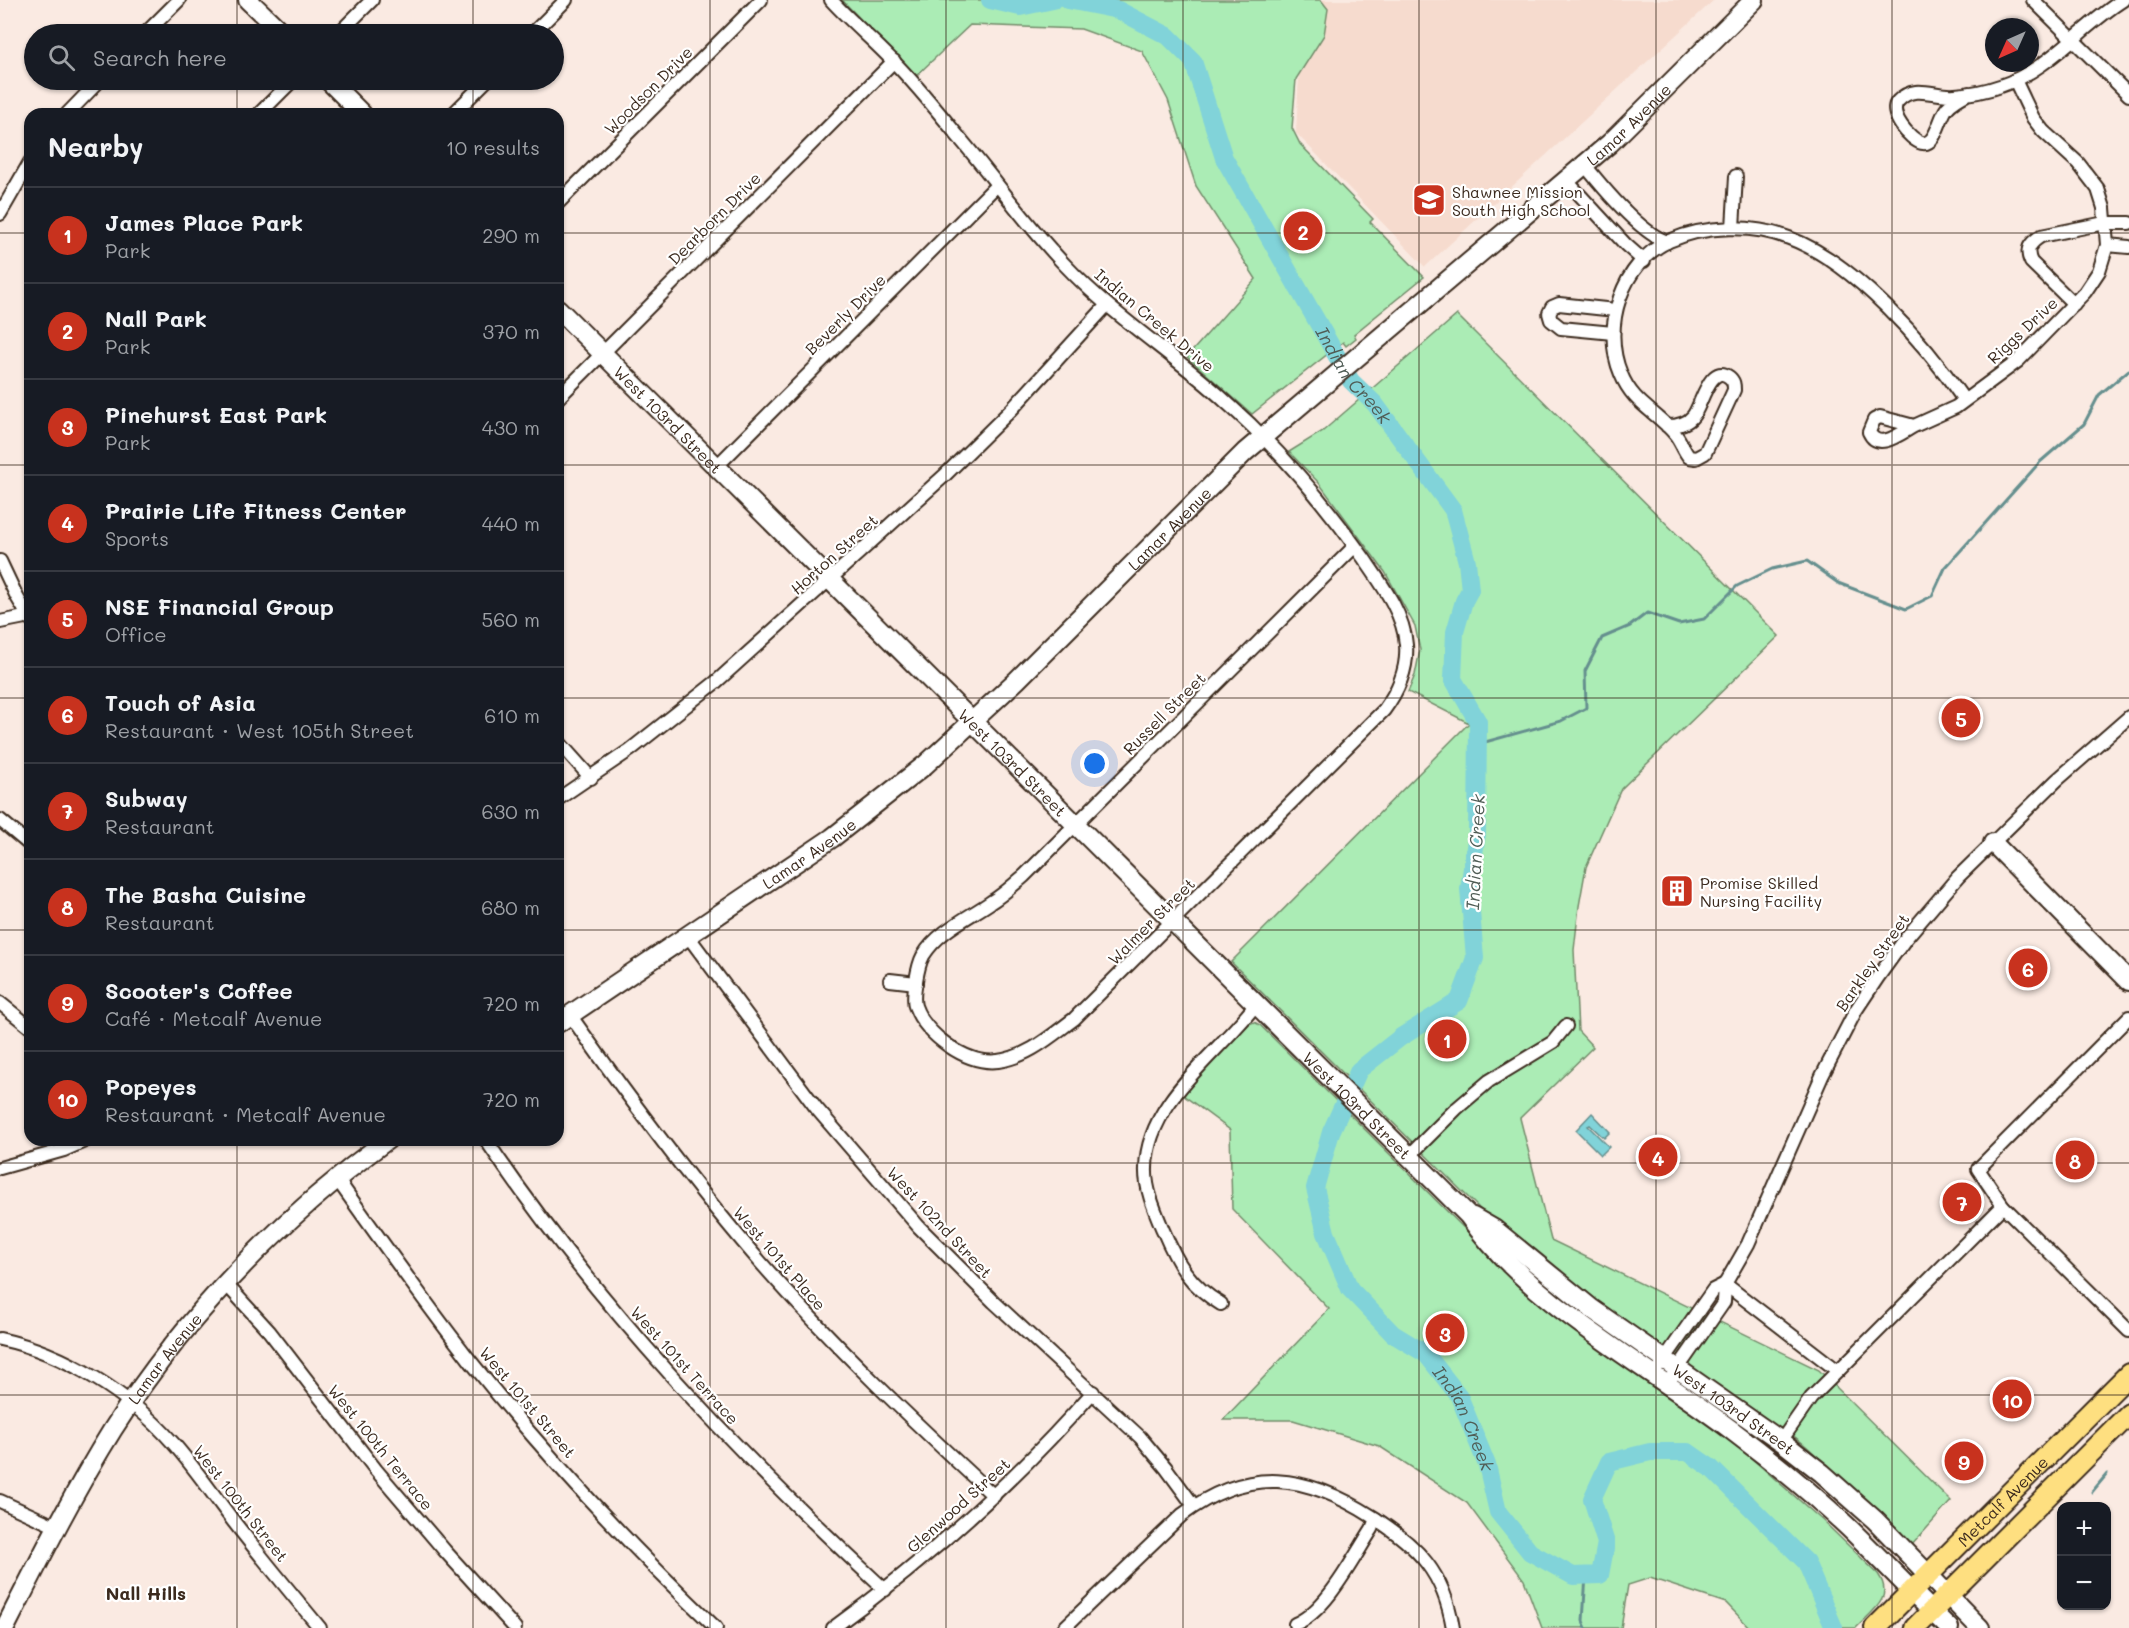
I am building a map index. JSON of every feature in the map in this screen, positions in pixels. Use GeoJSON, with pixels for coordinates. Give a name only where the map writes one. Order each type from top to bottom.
{"type":"FeatureCollection","features":[{"type":"Feature","properties":{"kind":"main road"},"geometry":{"type":"LineString","coordinates":[[248,0],[273,24]]}},
{"type":"Feature","properties":{"kind":"main road","name":"Lamar Avenue"},"geometry":{"type":"LineString","coordinates":[[564,1019],[832,838],[882,801],[973,722],[1228,469],[1312,394],[1617,136],[1755,0]]}},
{"type":"Feature","properties":{"kind":"main road"},"geometry":{"type":"LineString","coordinates":[[338,90],[356,108]]}},
{"type":"Feature","properties":{"kind":"main road","name":"West 103rd Street"},"geometry":{"type":"LineString","coordinates":[[564,315],[1468,1215],[1484,1239],[1531,1283],[1567,1312],[1781,1442],[1850,1497],[1980,1628]]}},
{"type":"Feature","properties":{"kind":"main road"},"geometry":{"type":"LineString","coordinates":[[1993,843],[2129,981]]}},
{"type":"Feature","properties":{"kind":"main road","name":"Lamar Avenue"},"geometry":{"type":"LineString","coordinates":[[5,1628],[92,1463],[130,1403],[183,1333],[271,1237],[337,1179],[379,1146]]}},
{"type":"Feature","properties":{"kind":"main road","name":"West 103rd Street"},"geometry":{"type":"LineString","coordinates":[[1665,1372],[1848,1527],[1949,1628]]}},
{"type":"Feature","properties":{"kind":"main road","name":"Metcalf Avenue"},"geometry":{"type":"LineString","coordinates":[[1875,1628],[2129,1374]]}},
{"type":"Feature","properties":{"kind":"main road","name":"Metcalf Avenue"},"geometry":{"type":"LineString","coordinates":[[1915,1628],[2129,1414]]}},
{"type":"Feature","properties":{"kind":"street"},"geometry":{"type":"LineString","coordinates":[[155,24],[179,0]]}},
{"type":"Feature","properties":{"kind":"street"},"geometry":{"type":"LineString","coordinates":[[348,24],[372,0]]}},
{"type":"Feature","properties":{"kind":"street"},"geometry":{"type":"LineString","coordinates":[[542,24],[566,0]]}},
{"type":"Feature","properties":{"kind":"street","name":"Woodson Drive"},"geometry":{"type":"LineString","coordinates":[[564,197],[761,0]]}},
{"type":"Feature","properties":{"kind":"street","name":"Indian Creek Drive"},"geometry":{"type":"LineString","coordinates":[[831,0],[894,62],[959,136],[1067,267],[1107,305],[1224,399],[1264,436],[1314,491],[1355,546],[1399,615],[1405,633],[1406,654],[1404,671],[1398,688]]}},
{"type":"Feature","properties":{"kind":"street"},"geometry":{"type":"LineString","coordinates":[[2033,0],[2129,95]]}},
{"type":"Feature","properties":{"kind":"street"},"geometry":{"type":"LineString","coordinates":[[1969,93],[1947,108],[1938,123],[1935,137],[1928,142],[1916,140],[1894,115],[1894,109],[1899,100],[1919,91],[1943,96],[1969,93],[2000,86],[2030,73],[2102,13],[2123,0]]}},
{"type":"Feature","properties":{"kind":"street","name":"Dearborn Drive"},"geometry":{"type":"LineString","coordinates":[[564,392],[894,62]]}},
{"type":"Feature","properties":{"kind":"street","name":"Riggs Drive"},"geometry":{"type":"LineString","coordinates":[[1914,426],[1942,414],[2018,361],[2092,284],[2099,271],[2107,245],[2104,208],[2098,189],[2078,163],[2043,131],[2015,80]]}},
{"type":"Feature","properties":{"kind":"street"},"geometry":{"type":"LineString","coordinates":[[73,108],[90,90]]}},
{"type":"Feature","properties":{"kind":"street"},"geometry":{"type":"LineString","coordinates":[[265,108],[283,90]]}},
{"type":"Feature","properties":{"kind":"street"},"geometry":{"type":"LineString","coordinates":[[459,108],[477,90]]}},
{"type":"Feature","properties":{"kind":"street"},"geometry":{"type":"LineString","coordinates":[[1584,164],[1605,190],[1639,223],[1657,238],[1667,242]]}},
{"type":"Feature","properties":{"kind":"street"},"geometry":{"type":"LineString","coordinates":[[0,214],[24,172]]}},
{"type":"Feature","properties":{"kind":"street"},"geometry":{"type":"LineString","coordinates":[[1733,228],[1736,176]]}},
{"type":"Feature","properties":{"kind":"street"},"geometry":{"type":"LineString","coordinates":[[1566,180],[1626,245],[1644,261]]}},
{"type":"Feature","properties":{"kind":"street","name":"Beverly Drive"},"geometry":{"type":"LineString","coordinates":[[717,466],[998,186]]}},
{"type":"Feature","properties":{"kind":"street","name":"Riggs Drive"},"geometry":{"type":"LineString","coordinates":[[2073,304],[2031,262],[2028,247],[2041,236],[2105,223],[2129,223]]}},
{"type":"Feature","properties":{"kind":"street"},"geometry":{"type":"LineString","coordinates":[[1667,426],[1684,423],[1695,415],[1710,381],[1715,376],[1724,375],[1732,380],[1734,390],[1705,453],[1696,458],[1689,457],[1681,442],[1667,426],[1643,406],[1626,384],[1617,362],[1613,333],[1615,310],[1622,290],[1644,261],[1667,242],[1699,231],[1733,228],[1778,234],[1790,238],[1825,256],[1846,271],[1889,310],[1916,339],[1964,400]]}},
{"type":"Feature","properties":{"kind":"street"},"geometry":{"type":"LineString","coordinates":[[2107,245],[2129,247]]}},
{"type":"Feature","properties":{"kind":"street"},"geometry":{"type":"LineString","coordinates":[[1613,333],[1561,328],[1551,320],[1549,313],[1552,307],[1559,304],[1615,310]]}},
{"type":"Feature","properties":{"kind":"street","name":"Horton Street"},"geometry":{"type":"LineString","coordinates":[[564,796],[638,744],[707,690],[944,476],[1012,409],[1107,305]]}},
{"type":"Feature","properties":{"kind":"street","name":"Russell Street"},"geometry":{"type":"LineString","coordinates":[[916,983],[922,957],[940,937],[1024,876],[1355,546]]}},
{"type":"Feature","properties":{"kind":"street"},"geometry":{"type":"LineString","coordinates":[[0,561],[24,607]]}},
{"type":"Feature","properties":{"kind":"street"},"geometry":{"type":"LineString","coordinates":[[0,622],[24,618]]}},
{"type":"Feature","properties":{"kind":"street","name":"Walmer Street"},"geometry":{"type":"LineString","coordinates":[[916,983],[915,1005],[924,1020],[944,1042],[957,1052],[974,1059],[998,1061],[1021,1055],[1045,1041],[1074,1019],[1384,711],[1398,688]]}},
{"type":"Feature","properties":{"kind":"street","name":"Barkley Street"},"geometry":{"type":"LineString","coordinates":[[1665,1372],[1724,1302],[1725,1284],[1748,1244],[1822,1076],[1856,1010],[1906,938],[1958,878],[1993,843],[2057,780],[2129,717]]}},
{"type":"Feature","properties":{"kind":"street"},"geometry":{"type":"LineString","coordinates":[[564,748],[591,778]]}},
{"type":"Feature","properties":{"kind":"street"},"geometry":{"type":"LineString","coordinates":[[0,820],[24,840]]}},
{"type":"Feature","properties":{"kind":"street","name":"West 102nd Street"},"geometry":{"type":"LineString","coordinates":[[688,936],[773,1053],[855,1155],[919,1227],[993,1302],[1140,1437],[1166,1467],[1194,1506]]}},
{"type":"Feature","properties":{"kind":"street"},"geometry":{"type":"LineString","coordinates":[[890,980],[916,983]]}},
{"type":"Feature","properties":{"kind":"street"},"geometry":{"type":"LineString","coordinates":[[0,1003],[24,1022]]}},
{"type":"Feature","properties":{"kind":"street"},"geometry":{"type":"LineString","coordinates":[[1221,1304],[1196,1287],[1190,1280],[1168,1241],[1156,1215],[1146,1180],[1147,1151],[1151,1134],[1168,1104],[1200,1065],[1242,1023],[1256,1004]]}},
{"type":"Feature","properties":{"kind":"street"},"geometry":{"type":"LineString","coordinates":[[2129,1017],[1978,1169],[2003,1206],[2129,1331]]}},
{"type":"Feature","properties":{"kind":"street","name":"West 101st Place"},"geometry":{"type":"LineString","coordinates":[[564,1019],[761,1263],[847,1357],[994,1496]]}},
{"type":"Feature","properties":{"kind":"street"},"geometry":{"type":"LineString","coordinates":[[1408,1156],[1455,1109],[1489,1081],[1553,1042],[1566,1026]]}},
{"type":"Feature","properties":{"kind":"street"},"geometry":{"type":"LineString","coordinates":[[0,1168],[73,1146]]}},
{"type":"Feature","properties":{"kind":"street","name":"West 101st Terrace"},"geometry":{"type":"LineString","coordinates":[[490,1146],[584,1274],[662,1366],[766,1478],[885,1590]]}},
{"type":"Feature","properties":{"kind":"street","name":"West 101st Street"},"geometry":{"type":"LineString","coordinates":[[337,1179],[420,1295],[512,1410],[612,1524],[716,1628]]}},
{"type":"Feature","properties":{"kind":"street"},"geometry":{"type":"LineString","coordinates":[[1781,1442],[1811,1398],[2003,1206]]}},
{"type":"Feature","properties":{"kind":"street","name":"West 100th Terrace"},"geometry":{"type":"LineString","coordinates":[[226,1284],[269,1331],[376,1470],[515,1628]]}},
{"type":"Feature","properties":{"kind":"street"},"geometry":{"type":"LineString","coordinates":[[1725,1284],[1838,1371]]}},
{"type":"Feature","properties":{"kind":"street","name":"West 100th Street"},"geometry":{"type":"LineString","coordinates":[[0,1339],[41,1352],[74,1367],[106,1385],[152,1420],[184,1456],[320,1628]]}},
{"type":"Feature","properties":{"kind":"street","name":"Glenwood Street"},"geometry":{"type":"LineString","coordinates":[[833,1628],[924,1559],[994,1496],[1060,1430],[1093,1392]]}},
{"type":"Feature","properties":{"kind":"street"},"geometry":{"type":"LineString","coordinates":[[1064,1628],[1194,1506],[1217,1493],[1245,1484],[1283,1481],[1304,1484],[1331,1493],[1376,1519],[1409,1543],[1426,1561],[1444,1590],[1453,1628]]}},
{"type":"Feature","properties":{"kind":"street"},"geometry":{"type":"LineString","coordinates":[[0,1501],[57,1527]]}},
{"type":"Feature","properties":{"kind":"street"},"geometry":{"type":"LineString","coordinates":[[1295,1624],[1306,1620],[1323,1603],[1372,1529],[1376,1519]]}},
{"type":"Feature","properties":{"kind":"shaded area","name":"Shawnee Mission South High School"},"geometry":{"type":"Polygon","coordinates":[[[1261,0],[1714,0],[1425,267],[1296,133],[1299,76],[1287,26],[1261,0]]]}},
{"type":"Feature","properties":{"kind":"green space"},"geometry":{"type":"Polygon","coordinates":[[[842,0],[1321,0],[1328,9],[1324,35],[1296,79],[1292,128],[1300,144],[1373,219],[1370,222],[1424,277],[1354,334],[1356,338],[1346,346],[1343,342],[1252,414],[1187,357],[1256,279],[1196,186],[1168,100],[1142,51],[1081,29],[970,25],[916,76],[842,0]]]}},
{"type":"Feature","properties":{"kind":"green space"},"geometry":{"type":"Polygon","coordinates":[[[1457,315],[1779,636],[1621,789],[1586,867],[1574,950],[1578,1031],[1593,1047],[1520,1118],[1551,1240],[1819,1370],[1951,1501],[1911,1546],[1824,1462],[1790,1433],[1780,1428],[1770,1429],[1657,1349],[1492,1221],[1231,962],[1469,723],[1408,692],[1415,675],[1420,650],[1415,626],[1385,572],[1319,483],[1289,452],[1323,431],[1457,315]]]}},
{"type":"Feature","properties":{"kind":"green space"},"geometry":{"type":"Polygon","coordinates":[[[1254,1022],[1260,1025],[1495,1259],[1734,1443],[1823,1521],[1878,1574],[1884,1590],[1883,1597],[1874,1610],[1856,1628],[1750,1628],[1726,1603],[1650,1578],[1628,1585],[1621,1628],[1542,1628],[1524,1580],[1467,1503],[1379,1446],[1293,1420],[1223,1420],[1329,1309],[1232,1209],[1230,1130],[1183,1095],[1200,1074],[1249,1024],[1254,1022]]]}},
{"type":"Feature","properties":{"kind":"water"},"geometry":{"type":"Polygon","coordinates":[[[1592,1113],[1610,1132],[1604,1138],[1590,1125],[1588,1126],[1609,1147],[1601,1155],[1576,1130],[1592,1113]]]}},
{"type":"Feature","properties":{"kind":"waterway","name":"Indian Creek"},"geometry":{"type":"LineString","coordinates":[[990,0],[1020,7],[1053,0]]}},
{"type":"Feature","properties":{"kind":"waterway","name":"Indian Creek"},"geometry":{"type":"LineString","coordinates":[[1068,0],[1118,10],[1168,36],[1193,61],[1224,158],[1351,381],[1375,404],[1453,510],[1467,562],[1470,590],[1464,601],[1455,632],[1453,679],[1478,722],[1477,833],[1469,889],[1475,958],[1459,1001],[1401,1037],[1359,1070],[1331,1132],[1315,1188],[1326,1233],[1350,1289],[1393,1334],[1426,1354],[1459,1396],[1487,1465],[1498,1512],[1530,1552],[1573,1576],[1600,1575],[1606,1543],[1592,1499],[1609,1462],[1650,1452],[1688,1452],[1711,1468],[1806,1562],[1834,1628]]}},
{"type":"Feature","properties":{"kind":"waterway"},"geometry":{"type":"LineString","coordinates":[[1478,744],[1561,721],[1586,708],[1585,671],[1602,638],[1630,626],[1647,613],[1679,624],[1704,619],[1737,586],[1772,569],[1807,561],[1838,583],[1906,609],[1932,596],[1945,568],[2040,462],[2084,424],[2099,395],[2129,370]]}},
{"type":"Feature","properties":{"kind":"waterway"},"geometry":{"type":"LineString","coordinates":[[2092,1492],[2107,1474]]}},
{"type":"Feature","properties":{"kind":"waterway"},"geometry":{"type":"LineString","coordinates":[[1586,1575],[1583,1621],[1586,1628]]}},
{"type":"Feature","properties":{"kind":"place","name":"Shawnee Mission South High School"},"geometry":{"type":"Point","coordinates":[1429,200]}},
{"type":"Feature","properties":{"kind":"place","name":"Nall Park"},"geometry":{"type":"Point","coordinates":[1303,231]}},
{"type":"Feature","properties":{"kind":"place","name":"NSE Financial Group"},"geometry":{"type":"Point","coordinates":[1961,718]}},
{"type":"Feature","properties":{"kind":"place","name":"Promise Skilled Nursing Facility"},"geometry":{"type":"Point","coordinates":[1677,891]}},
{"type":"Feature","properties":{"kind":"place","name":"Touch of Asia"},"geometry":{"type":"Point","coordinates":[2028,968]}},
{"type":"Feature","properties":{"kind":"place","name":"James Place Park"},"geometry":{"type":"Point","coordinates":[1447,1039]}},
{"type":"Feature","properties":{"kind":"place","name":"Prairie Life Fitness Center"},"geometry":{"type":"Point","coordinates":[1658,1157]}},
{"type":"Feature","properties":{"kind":"place","name":"The Basha Cuisine"},"geometry":{"type":"Point","coordinates":[2075,1160]}},
{"type":"Feature","properties":{"kind":"place","name":"Subway"},"geometry":{"type":"Point","coordinates":[1962,1202]}},
{"type":"Feature","properties":{"kind":"place","name":"Pinehurst East Park"},"geometry":{"type":"Point","coordinates":[1445,1333]}},
{"type":"Feature","properties":{"kind":"place","name":"Popeyes"},"geometry":{"type":"Point","coordinates":[2012,1399]}},
{"type":"Feature","properties":{"kind":"place","name":"Scooter's Coffee"},"geometry":{"type":"Point","coordinates":[1964,1461]}},
{"type":"Feature","properties":{"kind":"district","name":"Nall Hills"},"geometry":{"type":"Point","coordinates":[146,1593]}}]}
